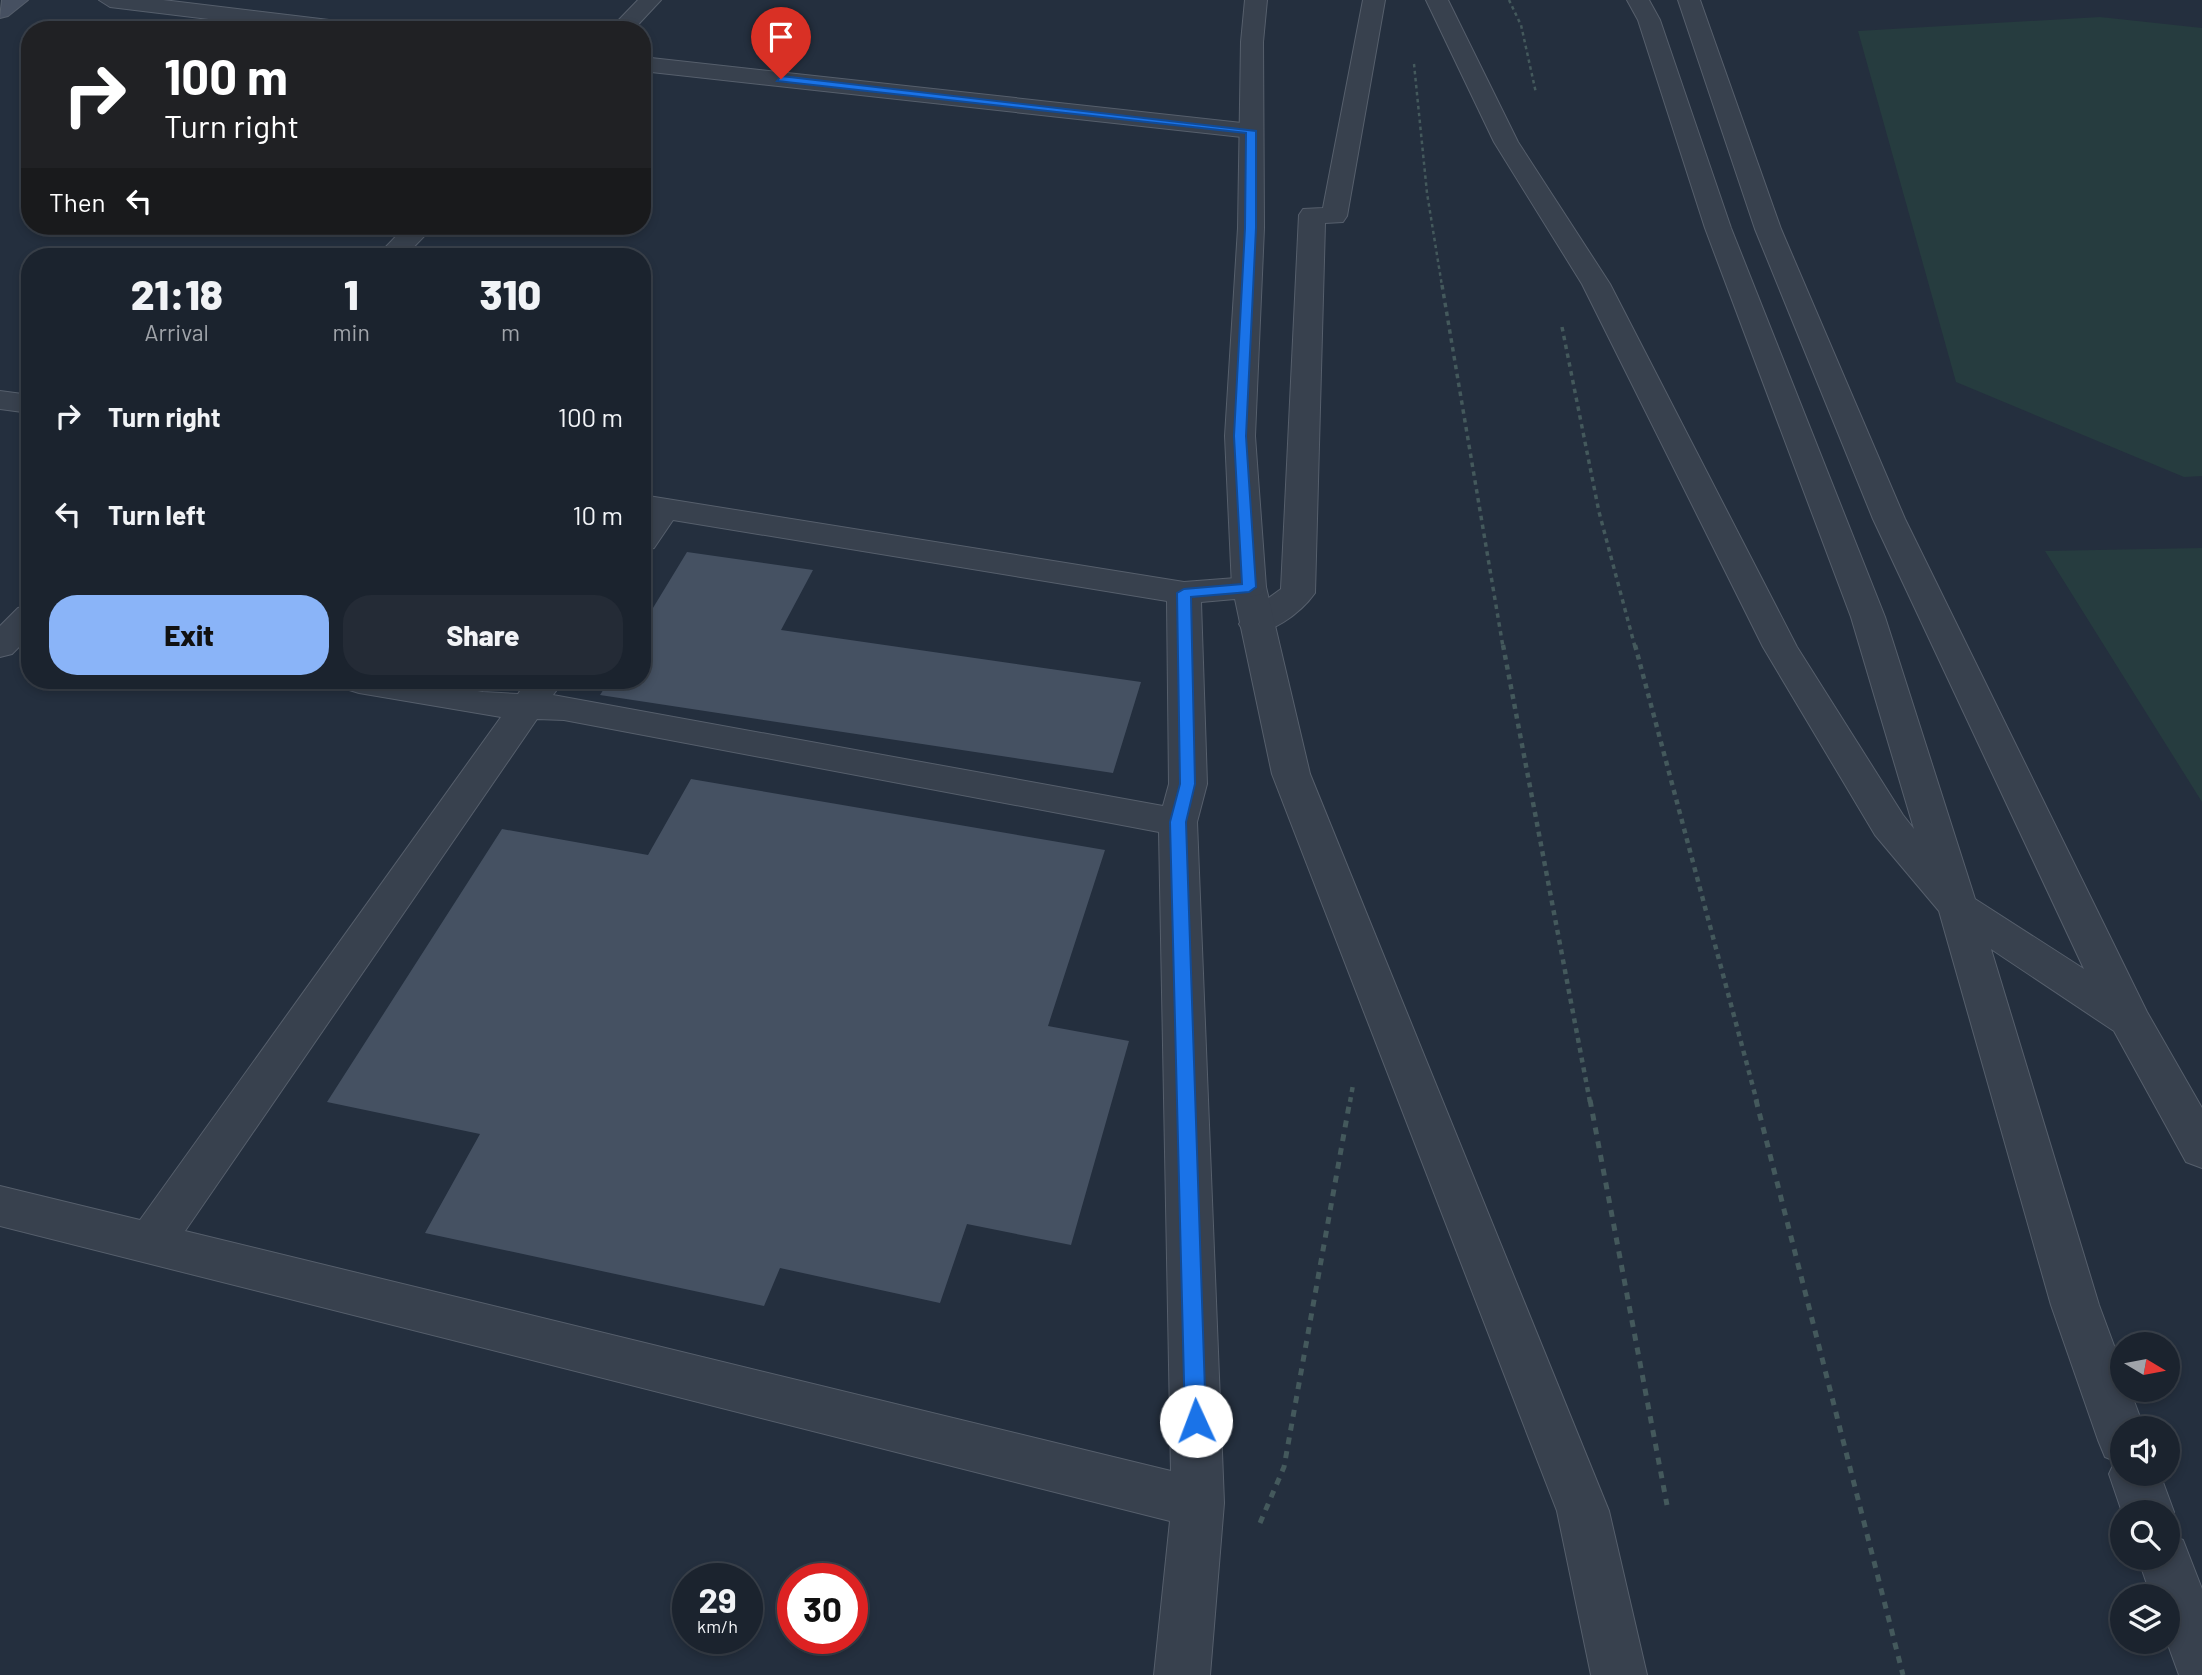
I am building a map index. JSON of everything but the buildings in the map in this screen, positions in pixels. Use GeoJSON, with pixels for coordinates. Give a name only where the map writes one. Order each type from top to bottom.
{"type":"FeatureCollection","features":[{"type":"Feature","properties":{"kind":"main road"},"geometry":{"type":"LineString","coordinates":[[0,11],[17,0]]}},
{"type":"Feature","properties":{"kind":"street"},"geometry":{"type":"LineString","coordinates":[[110,0],[281,21]]}},
{"type":"Feature","properties":{"kind":"street"},"geometry":{"type":"LineString","coordinates":[[629,21],[650,0]]}},
{"type":"Feature","properties":{"kind":"street"},"geometry":{"type":"LineString","coordinates":[[1256,0],[1252,42],[1251,228],[1240,436],[1253,606],[1290,774],[1583,1511],[1619,1675]]}},
{"type":"Feature","properties":{"kind":"street"},"geometry":{"type":"LineString","coordinates":[[654,507],[1253,606],[1298,593],[1312,215],[1334,216],[1374,0]]}},
{"type":"Feature","properties":{"kind":"street"},"geometry":{"type":"LineString","coordinates":[[1437,0],[1506,142],[1554,222],[1596,284],[1780,647],[1889,825],[1959,908],[2129,1020]]}},
{"type":"Feature","properties":{"kind":"street"},"geometry":{"type":"LineString","coordinates":[[1638,0],[1649,20],[1737,280],[1868,617],[1959,908],[2075,1305],[2114,1416]]}},
{"type":"Feature","properties":{"kind":"street"},"geometry":{"type":"LineString","coordinates":[[1689,0],[1768,229],[1889,519],[2129,1020],[2202,1149]]}},
{"type":"Feature","properties":{"kind":"street"},"geometry":{"type":"LineString","coordinates":[[651,65],[1251,131]]}},
{"type":"Feature","properties":{"kind":"street"},"geometry":{"type":"LineString","coordinates":[[398,248],[412,235]]}},
{"type":"Feature","properties":{"kind":"street"},"geometry":{"type":"LineString","coordinates":[[0,400],[21,403]]}},
{"type":"Feature","properties":{"kind":"street"},"geometry":{"type":"LineString","coordinates":[[1182,1675],[1198,1503],[1178,822],[1188,784],[1184,593]]}},
{"type":"Feature","properties":{"kind":"street"},"geometry":{"type":"LineString","coordinates":[[0,646],[21,626]]}},
{"type":"Feature","properties":{"kind":"street"},"geometry":{"type":"LineString","coordinates":[[402,689],[483,704],[536,694],[564,708],[1178,822]]}},
{"type":"Feature","properties":{"kind":"street"},"geometry":{"type":"LineString","coordinates":[[150,1244],[536,694]]}},
{"type":"Feature","properties":{"kind":"street"},"geometry":{"type":"LineString","coordinates":[[0,1206],[1198,1503]]}},
{"type":"Feature","properties":{"kind":"street"},"geometry":{"type":"LineString","coordinates":[[2168,1570],[2202,1663]]}},
{"type":"Feature","properties":{"kind":"path"},"geometry":{"type":"LineString","coordinates":[[1509,0],[1521,25],[1538,103]]}},
{"type":"Feature","properties":{"kind":"path"},"geometry":{"type":"LineString","coordinates":[[1414,57],[1427,194],[1484,545],[1667,1505]]}},
{"type":"Feature","properties":{"kind":"path"},"geometry":{"type":"LineString","coordinates":[[1562,326],[1598,512],[1742,1044],[1903,1675]]}},
{"type":"Feature","properties":{"kind":"path"},"geometry":{"type":"LineString","coordinates":[[1258,1528],[1284,1467],[1357,1063],[1401,1055]]}},
{"type":"Feature","properties":{"kind":"green space"},"geometry":{"type":"Polygon","coordinates":[[[2100,17],[2202,28],[2202,476],[2184,477],[1956,382],[1858,31],[2100,17]]]}},
{"type":"Feature","properties":{"kind":"green space"},"geometry":{"type":"Polygon","coordinates":[[[2202,548],[2202,802],[2045,551],[2202,548]]]}},
{"type":"Feature","properties":{"kind":"route"},"geometry":{"type":"LineString","coordinates":[[781,79],[1251,131],[1251,228],[1240,436],[1249,587],[1184,593],[1188,784],[1178,822],[1196,1421]]}}]}
